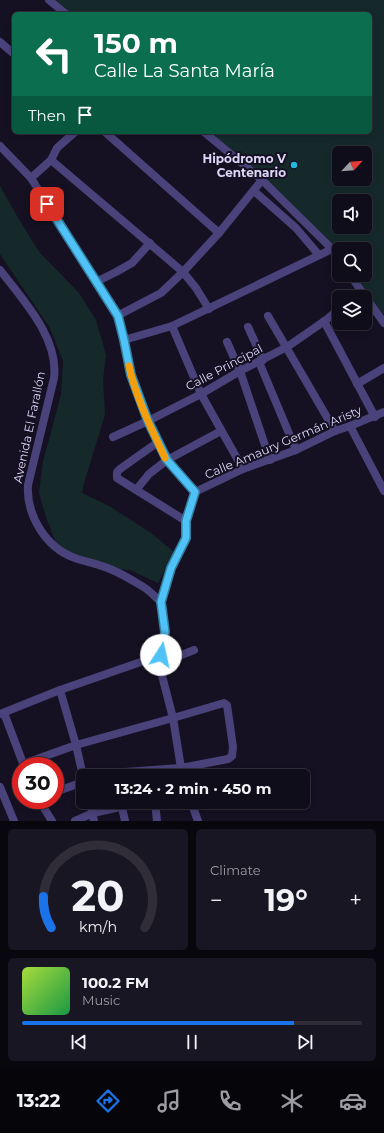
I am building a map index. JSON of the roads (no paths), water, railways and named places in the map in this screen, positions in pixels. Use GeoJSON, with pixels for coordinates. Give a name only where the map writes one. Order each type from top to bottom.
{"type":"FeatureCollection","features":[{"type":"Feature","properties":{"kind":"street"},"geometry":{"type":"LineString","coordinates":[[49,0],[64,12]]}},
{"type":"Feature","properties":{"kind":"street"},"geometry":{"type":"LineString","coordinates":[[0,42],[12,52]]}},
{"type":"Feature","properties":{"kind":"street"},"geometry":{"type":"LineString","coordinates":[[31,178],[51,160],[57,148],[73,134]]}},
{"type":"Feature","properties":{"kind":"street"},"geometry":{"type":"LineString","coordinates":[[107,134],[220,233]]}},
{"type":"Feature","properties":{"kind":"street"},"geometry":{"type":"LineString","coordinates":[[124,340],[172,326],[332,249],[262,180],[206,134]]}},
{"type":"Feature","properties":{"kind":"street"},"geometry":{"type":"LineString","coordinates":[[0,146],[31,178],[118,316],[131,375],[148,421],[167,460],[195,492]]}},
{"type":"Feature","properties":{"kind":"street"},"geometry":{"type":"LineString","coordinates":[[51,160],[183,272],[196,288],[209,309]]}},
{"type":"Feature","properties":{"kind":"street"},"geometry":{"type":"LineString","coordinates":[[118,316],[161,293],[220,233],[262,180]]}},
{"type":"Feature","properties":{"kind":"street"},"geometry":{"type":"LineString","coordinates":[[254,191],[296,228],[319,254]]}},
{"type":"Feature","properties":{"kind":"street"},"geometry":{"type":"LineString","coordinates":[[96,282],[132,263],[150,243]]}},
{"type":"Feature","properties":{"kind":"street","name":"Avenida El Farallón"},"geometry":{"type":"LineString","coordinates":[[0,270],[38,322],[51,349],[54,364],[54,378],[28,485],[27,495],[37,522],[44,536],[53,546],[66,555],[122,574],[146,589],[161,602]]}},
{"type":"Feature","properties":{"kind":"street"},"geometry":{"type":"LineString","coordinates":[[372,306],[384,323]]}},
{"type":"Feature","properties":{"kind":"street","name":"Calle Principal"},"geometry":{"type":"LineString","coordinates":[[113,436],[148,421],[287,347],[332,315]]}},
{"type":"Feature","properties":{"kind":"street"},"geometry":{"type":"LineString","coordinates":[[268,316],[335,430]]}},
{"type":"Feature","properties":{"kind":"street"},"geometry":{"type":"LineString","coordinates":[[324,321],[375,417]]}},
{"type":"Feature","properties":{"kind":"street"},"geometry":{"type":"LineString","coordinates":[[172,326],[200,394],[243,469]]}},
{"type":"Feature","properties":{"kind":"street"},"geometry":{"type":"LineString","coordinates":[[248,328],[296,450]]}},
{"type":"Feature","properties":{"kind":"street"},"geometry":{"type":"LineString","coordinates":[[227,342],[240,372],[270,460]]}},
{"type":"Feature","properties":{"kind":"street"},"geometry":{"type":"LineString","coordinates":[[358,384],[384,368]]}},
{"type":"Feature","properties":{"kind":"street","name":"Calle Amaury Germán Aristy"},"geometry":{"type":"LineString","coordinates":[[159,664],[165,632],[161,602],[171,568],[186,538],[186,521],[195,492],[243,469],[296,450],[335,430],[375,417],[384,412]]}},
{"type":"Feature","properties":{"kind":"street"},"geometry":{"type":"LineString","coordinates":[[350,426],[384,491]]}},
{"type":"Feature","properties":{"kind":"street"},"geometry":{"type":"LineString","coordinates":[[136,490],[150,474],[167,460],[221,431]]}},
{"type":"Feature","properties":{"kind":"street"},"geometry":{"type":"LineString","coordinates":[[158,442],[120,469],[117,472],[117,478],[186,521]]}},
{"type":"Feature","properties":{"kind":"street"},"geometry":{"type":"LineString","coordinates":[[182,769],[173,718],[159,664],[194,650]]}},
{"type":"Feature","properties":{"kind":"street"},"geometry":{"type":"LineString","coordinates":[[20,757],[2,714],[60,690],[161,655]]}},
{"type":"Feature","properties":{"kind":"street"},"geometry":{"type":"LineString","coordinates":[[60,690],[81,769]]}},
{"type":"Feature","properties":{"kind":"street"},"geometry":{"type":"LineString","coordinates":[[44,757],[76,745],[224,702],[227,705],[232,756],[228,759],[193,769]]}},
{"type":"Feature","properties":{"kind":"street"},"geometry":{"type":"LineString","coordinates":[[64,789],[76,784]]}},
{"type":"Feature","properties":{"kind":"street"},"geometry":{"type":"LineString","coordinates":[[0,787],[14,821]]}},
{"type":"Feature","properties":{"kind":"street"},"geometry":{"type":"LineString","coordinates":[[45,809],[52,821]]}},
{"type":"Feature","properties":{"kind":"street"},"geometry":{"type":"LineString","coordinates":[[75,821],[116,809]]}},
{"type":"Feature","properties":{"kind":"street"},"geometry":{"type":"LineString","coordinates":[[122,809],[125,821]]}},
{"type":"Feature","properties":{"kind":"street"},"geometry":{"type":"LineString","coordinates":[[156,809],[157,821]]}},
{"type":"Feature","properties":{"kind":"street"},"geometry":{"type":"LineString","coordinates":[[194,809],[198,821]]}},
{"type":"Feature","properties":{"kind":"place","name":"Hipódromo V Centenario"},"geometry":{"type":"Point","coordinates":[294,165]}}]}
